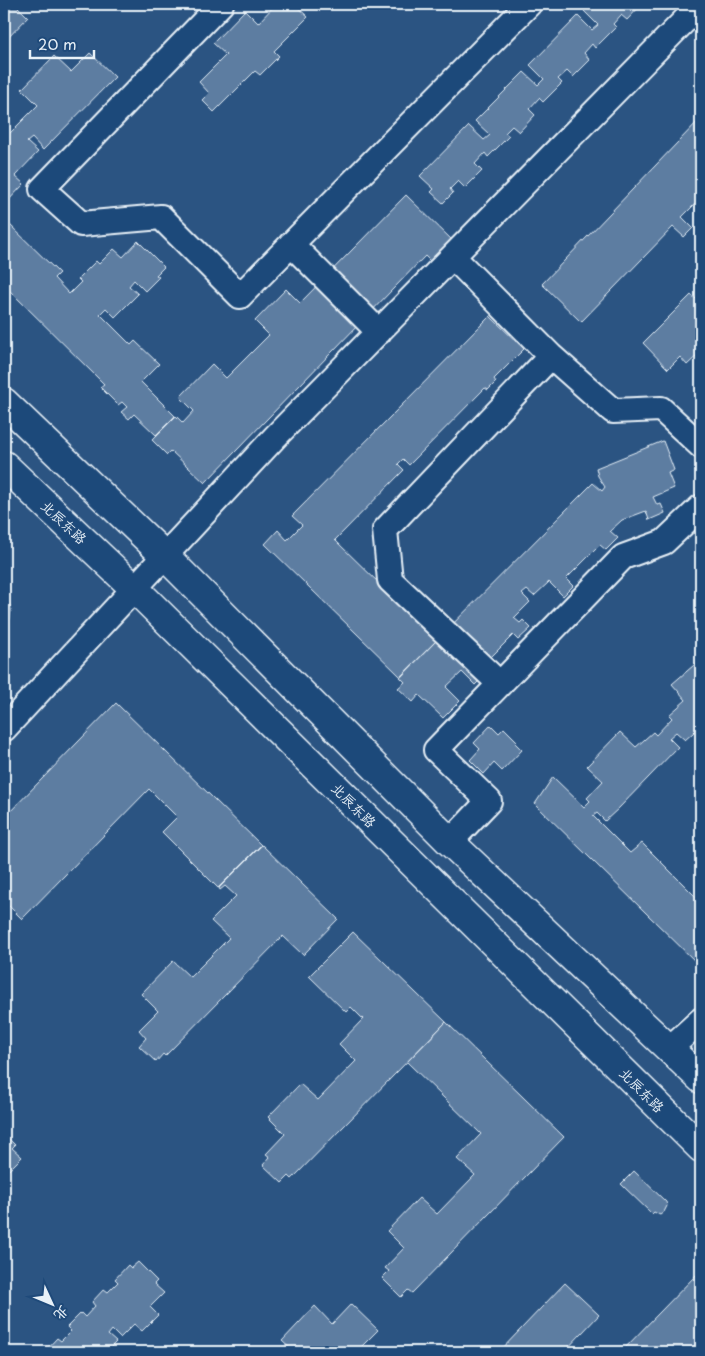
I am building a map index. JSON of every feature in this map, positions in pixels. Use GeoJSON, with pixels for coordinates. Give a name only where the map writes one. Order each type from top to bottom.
{"type":"FeatureCollection","features":[{"type":"Feature","properties":{"kind":"street"},"geometry":{"type":"LineString","coordinates":[[221,4],[42,189],[81,224],[161,217],[240,296],[529,4]]}},
{"type":"Feature","properties":{"kind":"street"},"geometry":{"type":"LineString","coordinates":[[4,729],[275,437],[701,4]]}},
{"type":"Feature","properties":{"kind":"street"},"geometry":{"type":"LineString","coordinates":[[291,244],[379,332]]}},
{"type":"Feature","properties":{"kind":"street"},"geometry":{"type":"LineString","coordinates":[[453,257],[552,356],[612,411],[662,409],[701,446]]}},
{"type":"Feature","properties":{"kind":"street"},"geometry":{"type":"LineString","coordinates":[[500,684],[390,580],[384,530],[552,356]]}},
{"type":"Feature","properties":{"kind":"street"},"geometry":{"type":"LineString","coordinates":[[4,402],[165,556],[450,842],[701,1079]]}},
{"type":"Feature","properties":{"kind":"street","name":"北辰东路"},"geometry":{"type":"LineString","coordinates":[[4,465],[135,589],[701,1148]]}},
{"type":"Feature","properties":{"kind":"street"},"geometry":{"type":"LineString","coordinates":[[450,842],[489,801],[436,750],[623,557],[664,542],[701,507]]}},
{"type":"Feature","properties":{"kind":"street"},"geometry":{"type":"LineString","coordinates":[[669,1049],[701,1020]]}},
{"type":"Feature","properties":{"kind":"building"},"geometry":{"type":"Polygon","coordinates":[[[4,4],[18,4],[16,5],[28,17],[5,41],[4,39],[4,4]]]}},
{"type":"Feature","properties":{"kind":"building"},"geometry":{"type":"Polygon","coordinates":[[[276,4],[294,4],[308,17],[274,51],[279,56],[260,75],[255,71],[214,112],[202,100],[209,93],[199,82],[226,55],[213,43],[245,10],[258,23],[276,4]]]}},
{"type":"Feature","properties":{"kind":"building"},"geometry":{"type":"Polygon","coordinates":[[[590,4],[642,4],[627,20],[621,15],[613,24],[616,27],[595,48],[592,44],[584,53],[590,60],[573,77],[567,71],[558,79],[562,83],[543,102],[539,98],[529,109],[535,115],[519,132],[512,126],[505,133],[509,136],[488,157],[485,153],[475,164],[482,171],[465,188],[458,181],[450,189],[453,193],[443,203],[431,192],[434,189],[420,176],[469,126],[484,140],[490,135],[475,121],[524,72],[538,85],[544,79],[530,65],[578,16],[592,30],[598,25],[584,11],[590,4]]]}},
{"type":"Feature","properties":{"kind":"building"},"geometry":{"type":"Polygon","coordinates":[[[90,53],[115,77],[43,150],[32,138],[27,142],[38,152],[15,176],[24,184],[4,205],[4,134],[5,132],[8,135],[38,105],[22,89],[54,56],[71,72],[90,53]]]}},
{"type":"Feature","properties":{"kind":"building"},"geometry":{"type":"Polygon","coordinates":[[[701,118],[701,198],[682,217],[693,228],[684,237],[673,227],[581,322],[542,284],[701,118]]]}},
{"type":"Feature","properties":{"kind":"building"},"geometry":{"type":"Polygon","coordinates":[[[406,195],[455,243],[433,264],[425,256],[205,483],[171,451],[167,455],[152,440],[176,416],[183,423],[194,411],[180,397],[212,364],[226,378],[269,335],[255,321],[286,289],[300,303],[406,195]]]}},
{"type":"Feature","properties":{"kind":"building"},"geometry":{"type":"Polygon","coordinates":[[[5,220],[59,273],[54,278],[69,294],[81,282],[78,279],[96,261],[99,264],[114,249],[123,257],[138,241],[164,267],[156,275],[159,277],[145,291],[134,280],[129,286],[138,294],[115,317],[106,308],[100,314],[131,345],[135,341],[159,364],[141,382],[175,416],[156,435],[134,414],[129,419],[121,412],[127,407],[122,402],[118,405],[100,387],[104,384],[4,285],[5,220]]]}},
{"type":"Feature","properties":{"kind":"building"},"geometry":{"type":"Polygon","coordinates":[[[701,293],[701,352],[687,365],[680,357],[668,369],[643,343],[691,295],[696,299],[701,293]]]}},
{"type":"Feature","properties":{"kind":"building"},"geometry":{"type":"Polygon","coordinates":[[[490,316],[524,349],[494,379],[496,382],[488,390],[485,388],[409,465],[403,459],[398,464],[404,470],[335,540],[437,640],[401,677],[265,544],[278,530],[287,540],[302,525],[292,516],[490,316]]]}},
{"type":"Feature","properties":{"kind":"building"},"geometry":{"type":"Polygon","coordinates":[[[663,441],[674,470],[668,473],[674,488],[653,497],[657,505],[661,504],[665,513],[649,520],[646,511],[622,520],[610,531],[618,538],[606,550],[600,545],[566,579],[573,586],[563,596],[549,582],[534,596],[527,590],[522,594],[530,602],[514,618],[520,623],[523,620],[531,628],[518,640],[513,635],[479,669],[485,675],[475,685],[462,672],[446,687],[460,701],[443,718],[419,695],[413,702],[398,688],[405,682],[400,677],[593,483],[602,491],[605,487],[598,476],[596,468],[663,441]]]}},
{"type":"Feature","properties":{"kind":"building"},"geometry":{"type":"Polygon","coordinates":[[[4,595],[8,599],[11,610],[9,624],[4,629],[4,595]]]}},
{"type":"Feature","properties":{"kind":"building"},"geometry":{"type":"Polygon","coordinates":[[[701,659],[701,726],[685,740],[676,732],[669,738],[678,747],[605,821],[597,813],[593,816],[630,853],[642,843],[701,902],[701,967],[535,804],[553,777],[584,807],[590,801],[587,798],[603,781],[587,766],[620,732],[636,747],[653,732],[656,735],[672,718],[669,715],[686,700],[672,684],[701,659]]]}},
{"type":"Feature","properties":{"kind":"building"},"geometry":{"type":"Polygon","coordinates":[[[116,703],[261,845],[218,888],[162,832],[177,817],[149,789],[22,919],[8,905],[4,909],[4,818],[116,703]]]}},
{"type":"Feature","properties":{"kind":"building"},"geometry":{"type":"Polygon","coordinates":[[[491,725],[499,733],[504,728],[517,741],[515,743],[522,750],[502,771],[494,763],[484,774],[470,760],[480,749],[474,743],[491,725]]]}},
{"type":"Feature","properties":{"kind":"building"},"geometry":{"type":"Polygon","coordinates":[[[262,845],[338,919],[303,955],[283,936],[165,1056],[163,1054],[156,1062],[139,1046],[146,1038],[139,1030],[158,1011],[141,994],[173,961],[190,977],[229,938],[211,921],[236,896],[225,886],[220,890],[219,888],[262,845]]]}},
{"type":"Feature","properties":{"kind":"building"},"geometry":{"type":"Polygon","coordinates":[[[353,932],[446,1022],[292,1179],[289,1176],[282,1183],[263,1165],[270,1157],[266,1154],[285,1134],[268,1117],[300,1084],[318,1100],[356,1061],[339,1044],[363,1019],[351,1007],[346,1012],[309,976],[353,932]]]}},
{"type":"Feature","properties":{"kind":"building"},"geometry":{"type":"Polygon","coordinates":[[[446,1022],[564,1137],[412,1293],[408,1290],[401,1297],[382,1278],[389,1271],[385,1268],[404,1248],[387,1231],[419,1198],[437,1214],[475,1175],[457,1159],[481,1134],[407,1062],[446,1022]]]}},
{"type":"Feature","properties":{"kind":"building"},"geometry":{"type":"Polygon","coordinates":[[[4,1134],[15,1145],[12,1148],[22,1157],[4,1175],[4,1134]]]}},
{"type":"Feature","properties":{"kind":"building"},"geometry":{"type":"Polygon","coordinates":[[[634,1171],[666,1202],[667,1206],[660,1215],[654,1212],[652,1214],[621,1184],[634,1171]]]}},
{"type":"Feature","properties":{"kind":"building"},"geometry":{"type":"Polygon","coordinates":[[[138,1262],[157,1281],[154,1284],[164,1293],[150,1307],[158,1315],[142,1331],[134,1324],[120,1338],[112,1330],[108,1335],[116,1342],[106,1352],[44,1352],[57,1338],[61,1341],[71,1331],[67,1327],[81,1313],[85,1317],[95,1306],[92,1302],[104,1289],[108,1292],[118,1282],[115,1279],[128,1265],[131,1268],[138,1262]]]}},
{"type":"Feature","properties":{"kind":"building"},"geometry":{"type":"Polygon","coordinates":[[[698,1273],[701,1276],[701,1352],[621,1352],[698,1273]]]}},
{"type":"Feature","properties":{"kind":"building"},"geometry":{"type":"Polygon","coordinates":[[[565,1283],[599,1315],[564,1352],[499,1352],[565,1283]]]}},
{"type":"Feature","properties":{"kind":"building"},"geometry":{"type":"Polygon","coordinates":[[[351,1304],[378,1330],[356,1352],[294,1352],[282,1341],[315,1306],[332,1324],[351,1304]]]}}]}
